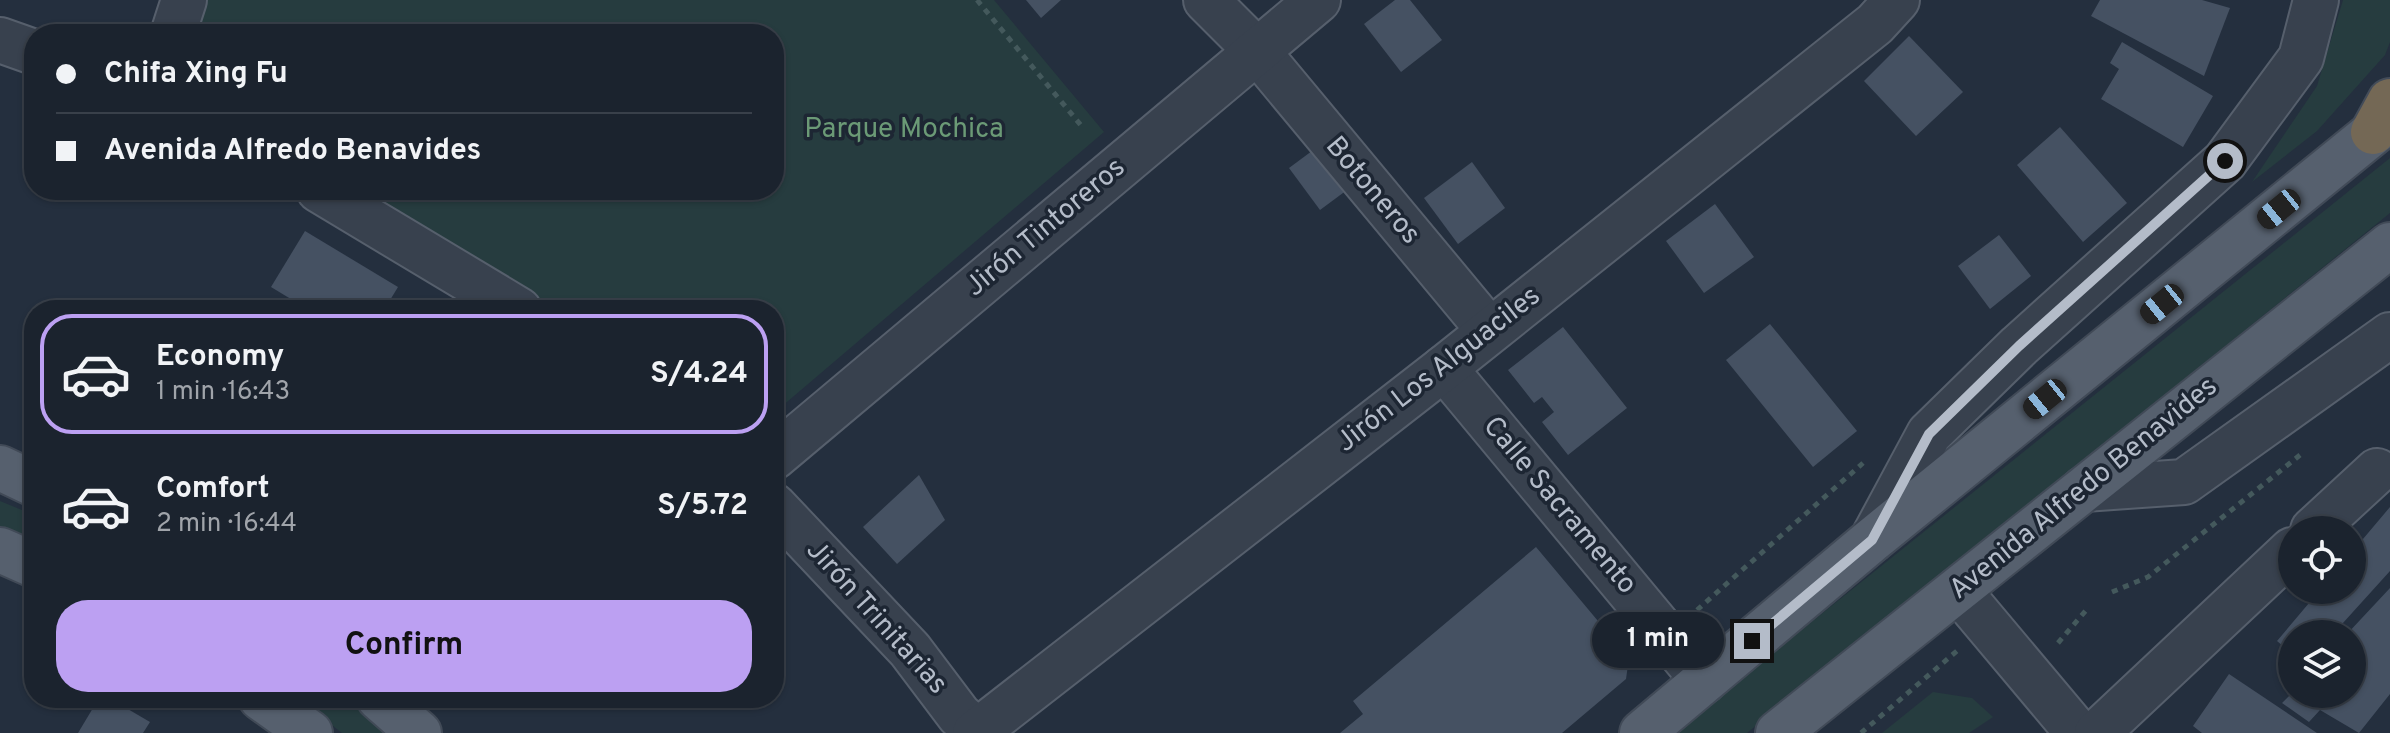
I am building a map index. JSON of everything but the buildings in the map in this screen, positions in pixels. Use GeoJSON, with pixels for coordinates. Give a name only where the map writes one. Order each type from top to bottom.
{"type":"FeatureCollection","features":[{"type":"Feature","properties":{"kind":"main road"},"geometry":{"type":"LineString","coordinates":[[1642,733],[2384,117]]}},
{"type":"Feature","properties":{"kind":"main road","name":"Avenida Alfredo Benavides"},"geometry":{"type":"LineString","coordinates":[[1778,733],[2390,245]]}},
{"type":"Feature","properties":{"kind":"main road"},"geometry":{"type":"LineString","coordinates":[[0,468],[24,479]]}},
{"type":"Feature","properties":{"kind":"main road"},"geometry":{"type":"LineString","coordinates":[[0,550],[24,561]]}},
{"type":"Feature","properties":{"kind":"main road"},"geometry":{"type":"LineString","coordinates":[[275,708],[310,733]]}},
{"type":"Feature","properties":{"kind":"main road"},"geometry":{"type":"LineString","coordinates":[[390,708],[419,733]]}},
{"type":"Feature","properties":{"kind":"street"},"geometry":{"type":"LineString","coordinates":[[176,24],[184,0]]}},
{"type":"Feature","properties":{"kind":"street","name":"Botoneros"},"geometry":{"type":"LineString","coordinates":[[1206,0],[1257,51],[1489,330]]}},
{"type":"Feature","properties":{"kind":"street","name":"Jirón Tintoreros"},"geometry":{"type":"LineString","coordinates":[[784,449],[1318,0]]}},
{"type":"Feature","properties":{"kind":"street","name":"Jirón Los Alguaciles"},"geometry":{"type":"LineString","coordinates":[[976,732],[1444,368],[1875,24],[1897,0]]}},
{"type":"Feature","properties":{"kind":"street"},"geometry":{"type":"LineString","coordinates":[[1872,540],[1929,434],[2019,346],[2225,161],[2301,58],[2302,3]]}},
{"type":"Feature","properties":{"kind":"street"},"geometry":{"type":"LineString","coordinates":[[0,40],[24,48]]}},
{"type":"Feature","properties":{"kind":"street"},"geometry":{"type":"LineString","coordinates":[[336,200],[502,300]]}},
{"type":"Feature","properties":{"kind":"street"},"geometry":{"type":"LineString","coordinates":[[2084,489],[2184,482],[2390,335]]}},
{"type":"Feature","properties":{"kind":"street","name":"Calle Sacramento"},"geometry":{"type":"LineString","coordinates":[[1444,368],[1704,681]]}},
{"type":"Feature","properties":{"kind":"street"},"geometry":{"type":"LineString","coordinates":[[2328,516],[2377,471]]}},
{"type":"Feature","properties":{"kind":"street","name":"Jirón Trinitarias"},"geometry":{"type":"LineString","coordinates":[[784,517],[910,650],[959,715],[976,732]]}},
{"type":"Feature","properties":{"kind":"street"},"geometry":{"type":"LineString","coordinates":[[2097,733],[2278,563]]}},
{"type":"Feature","properties":{"kind":"street"},"geometry":{"type":"LineString","coordinates":[[1958,590],[2078,733]]}},
{"type":"Feature","properties":{"kind":"path"},"geometry":{"type":"LineString","coordinates":[[977,0],[1084,129]]}},
{"type":"Feature","properties":{"kind":"path"},"geometry":{"type":"LineString","coordinates":[[2058,643],[2088,608]]}},
{"type":"Feature","properties":{"kind":"path"},"geometry":{"type":"LineString","coordinates":[[1861,733],[1987,625]]}},
{"type":"Feature","properties":{"kind":"green space","name":"Parque Mochica"},"geometry":{"type":"Polygon","coordinates":[[[174,0],[994,0],[1104,132],[784,404],[784,300],[531,300],[376,200],[784,200],[784,24],[166,24],[174,0]]]}},
{"type":"Feature","properties":{"kind":"green space"},"geometry":{"type":"Polygon","coordinates":[[[2343,0],[2390,0],[2390,42],[2385,55],[2317,131],[2252,182],[2317,86],[2343,0]]]}},
{"type":"Feature","properties":{"kind":"green space"},"geometry":{"type":"Polygon","coordinates":[[[2390,158],[2390,213],[1747,733],[1673,733],[2390,158]]]}},
{"type":"Feature","properties":{"kind":"green space"},"geometry":{"type":"Polygon","coordinates":[[[0,501],[24,511],[24,543],[0,533],[0,501]]]}},
{"type":"Feature","properties":{"kind":"green space"},"geometry":{"type":"Polygon","coordinates":[[[1933,692],[1972,698],[1993,717],[1969,733],[1882,733],[1933,692]]]}},
{"type":"Feature","properties":{"kind":"green space"},"geometry":{"type":"Polygon","coordinates":[[[310,708],[360,708],[389,733],[342,733],[310,708]]]}},
{"type":"Feature","properties":{"kind":"route"},"geometry":{"type":"LineString","coordinates":[[1752,641],[1872,540],[1929,434],[2019,346],[2225,161]]}}]}
